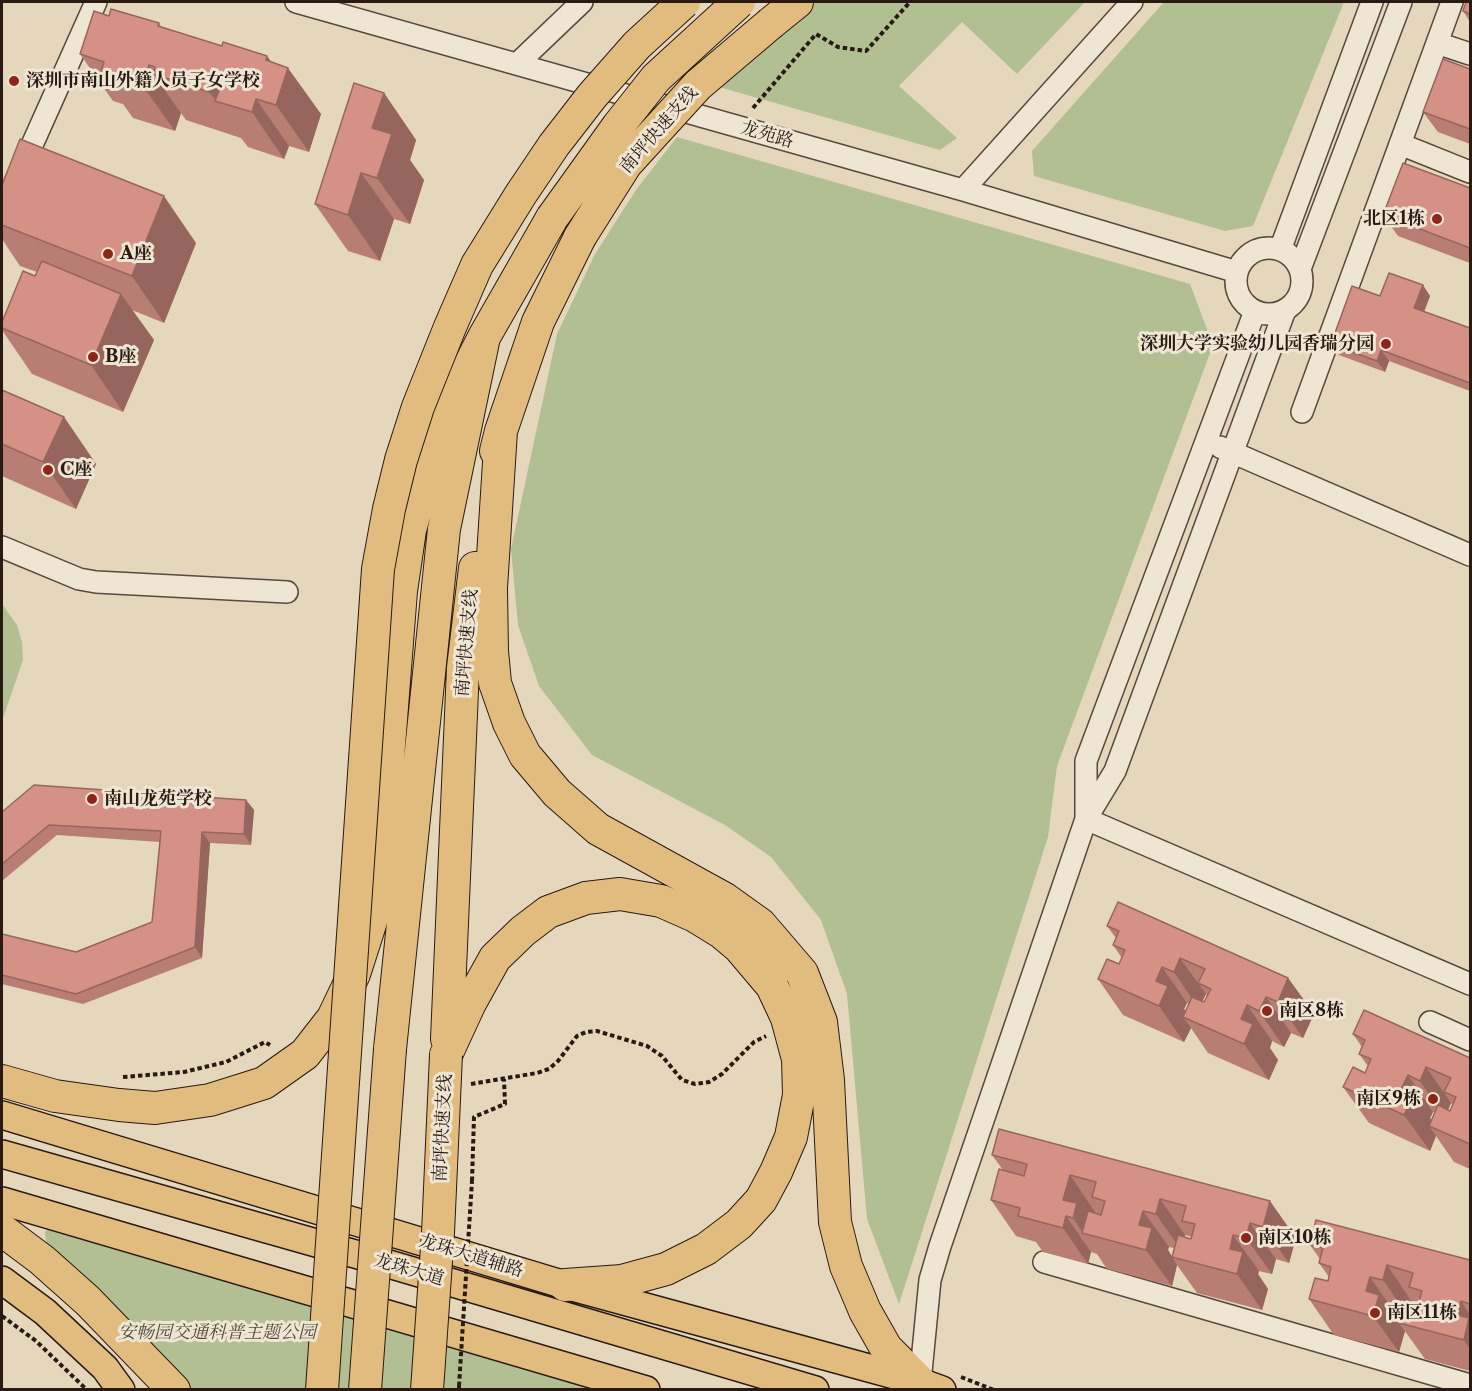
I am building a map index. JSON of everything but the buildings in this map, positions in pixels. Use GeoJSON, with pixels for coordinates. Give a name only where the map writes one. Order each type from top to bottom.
{"type":"FeatureCollection","features":[{"type":"Feature","properties":{"kind":"highway"},"geometry":{"type":"LineString","coordinates":[[322,1389],[378,569],[401,460],[418,407],[477,265],[554,145],[592,96],[637,45],[684,2]]}},
{"type":"Feature","properties":{"kind":"highway","name":"南坪快速支线"},"geometry":{"type":"LineString","coordinates":[[365,1389],[390,1049],[444,529],[484,337],[552,218],[618,126],[656,78],[739,2]]}},
{"type":"Feature","properties":{"kind":"highway","name":"南坪快速支线"},"geometry":{"type":"LineString","coordinates":[[427,1389],[446,1055],[463,668],[483,510],[501,431],[538,322],[580,237],[626,164],[698,85],[797,2]]}},
{"type":"Feature","properties":{"kind":"highway"},"geometry":{"type":"LineString","coordinates":[[2,1081],[55,1096],[118,1105],[155,1108],[210,1100],[264,1083],[305,1054],[333,1018],[354,974],[371,921],[376,893],[401,591],[410,530],[426,472],[457,390],[484,337]]}},
{"type":"Feature","properties":{"kind":"highway"},"geometry":{"type":"LineString","coordinates":[[501,431],[491,588],[492,651],[495,683],[509,723],[531,763],[557,793],[598,829],[725,899],[760,924],[802,973],[821,1022],[828,1080],[835,1222],[846,1266],[865,1311],[886,1348],[938,1381]]}},
{"type":"Feature","properties":{"kind":"highway"},"geometry":{"type":"LineString","coordinates":[[446,1055],[470,1003],[495,958],[523,931],[548,912],[586,898],[620,894],[661,901],[695,916],[721,932],[739,947],[772,986],[787,1018],[798,1059],[799,1095],[791,1137],[761,1200],[739,1224],[706,1249],[666,1269],[622,1281],[565,1285]]}},
{"type":"Feature","properties":{"kind":"highway"},"geometry":{"type":"LineString","coordinates":[[2,1230],[42,1260],[88,1301],[174,1389]]}},
{"type":"Feature","properties":{"kind":"main road","name":"龙珠大道辅路"},"geometry":{"type":"LineString","coordinates":[[2,1114],[565,1285],[938,1381]]}},
{"type":"Feature","properties":{"kind":"main road","name":"龙珠大道"},"geometry":{"type":"LineString","coordinates":[[2,1154],[378,1260],[815,1389]]}},
{"type":"Feature","properties":{"kind":"main road"},"geometry":{"type":"LineString","coordinates":[[2,1201],[646,1389]]}},
{"type":"Feature","properties":{"kind":"main road"},"geometry":{"type":"LineString","coordinates":[[2,1280],[45,1312],[105,1368],[121,1389]]}},
{"type":"Feature","properties":{"kind":"street"},"geometry":{"type":"LineString","coordinates":[[2,212],[96,2]]}},
{"type":"Feature","properties":{"kind":"street","name":"龙苑路"},"geometry":{"type":"LineString","coordinates":[[296,2],[963,190],[1237,272]]}},
{"type":"Feature","properties":{"kind":"street"},"geometry":{"type":"LineString","coordinates":[[517,64],[582,2]]}},
{"type":"Feature","properties":{"kind":"street"},"geometry":{"type":"LineString","coordinates":[[963,190],[1132,2]]}},
{"type":"Feature","properties":{"kind":"street"},"geometry":{"type":"LineString","coordinates":[[1280,250],[1372,2]]}},
{"type":"Feature","properties":{"kind":"street"},"geometry":{"type":"LineString","coordinates":[[1300,269],[1401,2]]}},
{"type":"Feature","properties":{"kind":"street"},"geometry":{"type":"LineString","coordinates":[[1302,412],[1452,2]]}},
{"type":"Feature","properties":{"kind":"street"},"geometry":{"type":"LineString","coordinates":[[1437,42],[1470,54]]}},
{"type":"Feature","properties":{"kind":"street"},"geometry":{"type":"LineString","coordinates":[[1400,144],[1470,172]]}},
{"type":"Feature","properties":{"kind":"street"},"geometry":{"type":"LineString","coordinates":[[938,1381],[929,1292],[933,1269],[1086,819],[1115,771],[1285,310],[1300,292],[1302,280],[1300,269],[1292,257],[1280,250],[1269,248],[1258,250],[1249,255],[1237,272],[1236,284],[1239,294],[1245,304],[1255,311],[1264,314],[1285,310]]}},
{"type":"Feature","properties":{"kind":"street"},"geometry":{"type":"LineString","coordinates":[[1086,819],[1086,761],[1255,311]]}},
{"type":"Feature","properties":{"kind":"street"},"geometry":{"type":"LineString","coordinates":[[1206,440],[1470,555]]}},
{"type":"Feature","properties":{"kind":"street"},"geometry":{"type":"LineString","coordinates":[[2,547],[79,579],[96,582],[287,592]]}},
{"type":"Feature","properties":{"kind":"street"},"geometry":{"type":"LineString","coordinates":[[1086,819],[1470,984]]}},
{"type":"Feature","properties":{"kind":"street"},"geometry":{"type":"LineString","coordinates":[[1430,1022],[1470,1040]]}},
{"type":"Feature","properties":{"kind":"street"},"geometry":{"type":"LineString","coordinates":[[1044,1262],[1470,1385]]}},
{"type":"Feature","properties":{"kind":"path"},"geometry":{"type":"LineString","coordinates":[[752,109],[816,34],[838,47],[866,51],[910,2]]}},
{"type":"Feature","properties":{"kind":"path"},"geometry":{"type":"LineString","coordinates":[[463,1084],[549,1069],[577,1036],[586,1032],[597,1032],[647,1046],[662,1056],[682,1080],[695,1084],[709,1082],[722,1074],[754,1042],[774,1033]]}},
{"type":"Feature","properties":{"kind":"path"},"geometry":{"type":"LineString","coordinates":[[114,1077],[184,1071],[226,1062],[265,1042],[273,1047]]}},
{"type":"Feature","properties":{"kind":"path"},"geometry":{"type":"LineString","coordinates":[[459,1388],[474,1117],[505,1104],[504,1078]]}},
{"type":"Feature","properties":{"kind":"path"},"geometry":{"type":"LineString","coordinates":[[2,1316],[36,1341],[87,1389]]}},
{"type":"Feature","properties":{"kind":"path"},"geometry":{"type":"LineString","coordinates":[[938,1381],[994,1389]]}},
{"type":"Feature","properties":{"kind":"green space"},"geometry":{"type":"Polygon","coordinates":[[[816,2],[1085,2],[1017,74],[962,22],[899,86],[957,138],[940,150],[712,85],[816,2]]]}},
{"type":"Feature","properties":{"kind":"green space"},"geometry":{"type":"Polygon","coordinates":[[[1164,2],[1344,2],[1253,226],[1225,231],[1034,176],[1032,151],[1164,2]]]}},
{"type":"Feature","properties":{"kind":"green space"},"geometry":{"type":"Polygon","coordinates":[[[677,137],[1190,284],[1213,345],[1057,766],[1048,837],[899,1304],[867,1219],[847,994],[821,920],[771,857],[725,825],[592,755],[539,686],[518,625],[511,549],[557,334],[595,254],[636,190],[677,137]]]}},
{"type":"Feature","properties":{"kind":"green space"},"geometry":{"type":"Polygon","coordinates":[[[2,604],[17,625],[22,642],[23,660],[2,721],[2,604]]]}},
{"type":"Feature","properties":{"kind":"green space","name":"安畅园交通科普主题公园"},"geometry":{"type":"Polygon","coordinates":[[[52,1224],[606,1389],[191,1389],[149,1341],[46,1242],[45,1232],[52,1224]]]}},
{"type":"Feature","properties":{"kind":"place","name":"深圳市南山外籍人员子女学校"},"geometry":{"type":"Point","coordinates":[14,81]}},
{"type":"Feature","properties":{"kind":"place","name":"北区1栋"},"geometry":{"type":"Point","coordinates":[1437,219]}},
{"type":"Feature","properties":{"kind":"place","name":"A座"},"geometry":{"type":"Point","coordinates":[108,254]}},
{"type":"Feature","properties":{"kind":"place","name":"深圳大学实验幼儿园香瑞分园"},"geometry":{"type":"Point","coordinates":[1386,344]}},
{"type":"Feature","properties":{"kind":"place","name":"B座"},"geometry":{"type":"Point","coordinates":[93,357]}},
{"type":"Feature","properties":{"kind":"place","name":"C座"},"geometry":{"type":"Point","coordinates":[48,470]}},
{"type":"Feature","properties":{"kind":"place","name":"南山龙苑学校"},"geometry":{"type":"Point","coordinates":[92,799]}},
{"type":"Feature","properties":{"kind":"place","name":"南区8栋"},"geometry":{"type":"Point","coordinates":[1267,1011]}},
{"type":"Feature","properties":{"kind":"place","name":"南区9栋"},"geometry":{"type":"Point","coordinates":[1433,1099]}},
{"type":"Feature","properties":{"kind":"place","name":"南区10栋"},"geometry":{"type":"Point","coordinates":[1246,1238]}},
{"type":"Feature","properties":{"kind":"place","name":"南区11栋"},"geometry":{"type":"Point","coordinates":[1375,1313]}}]}
